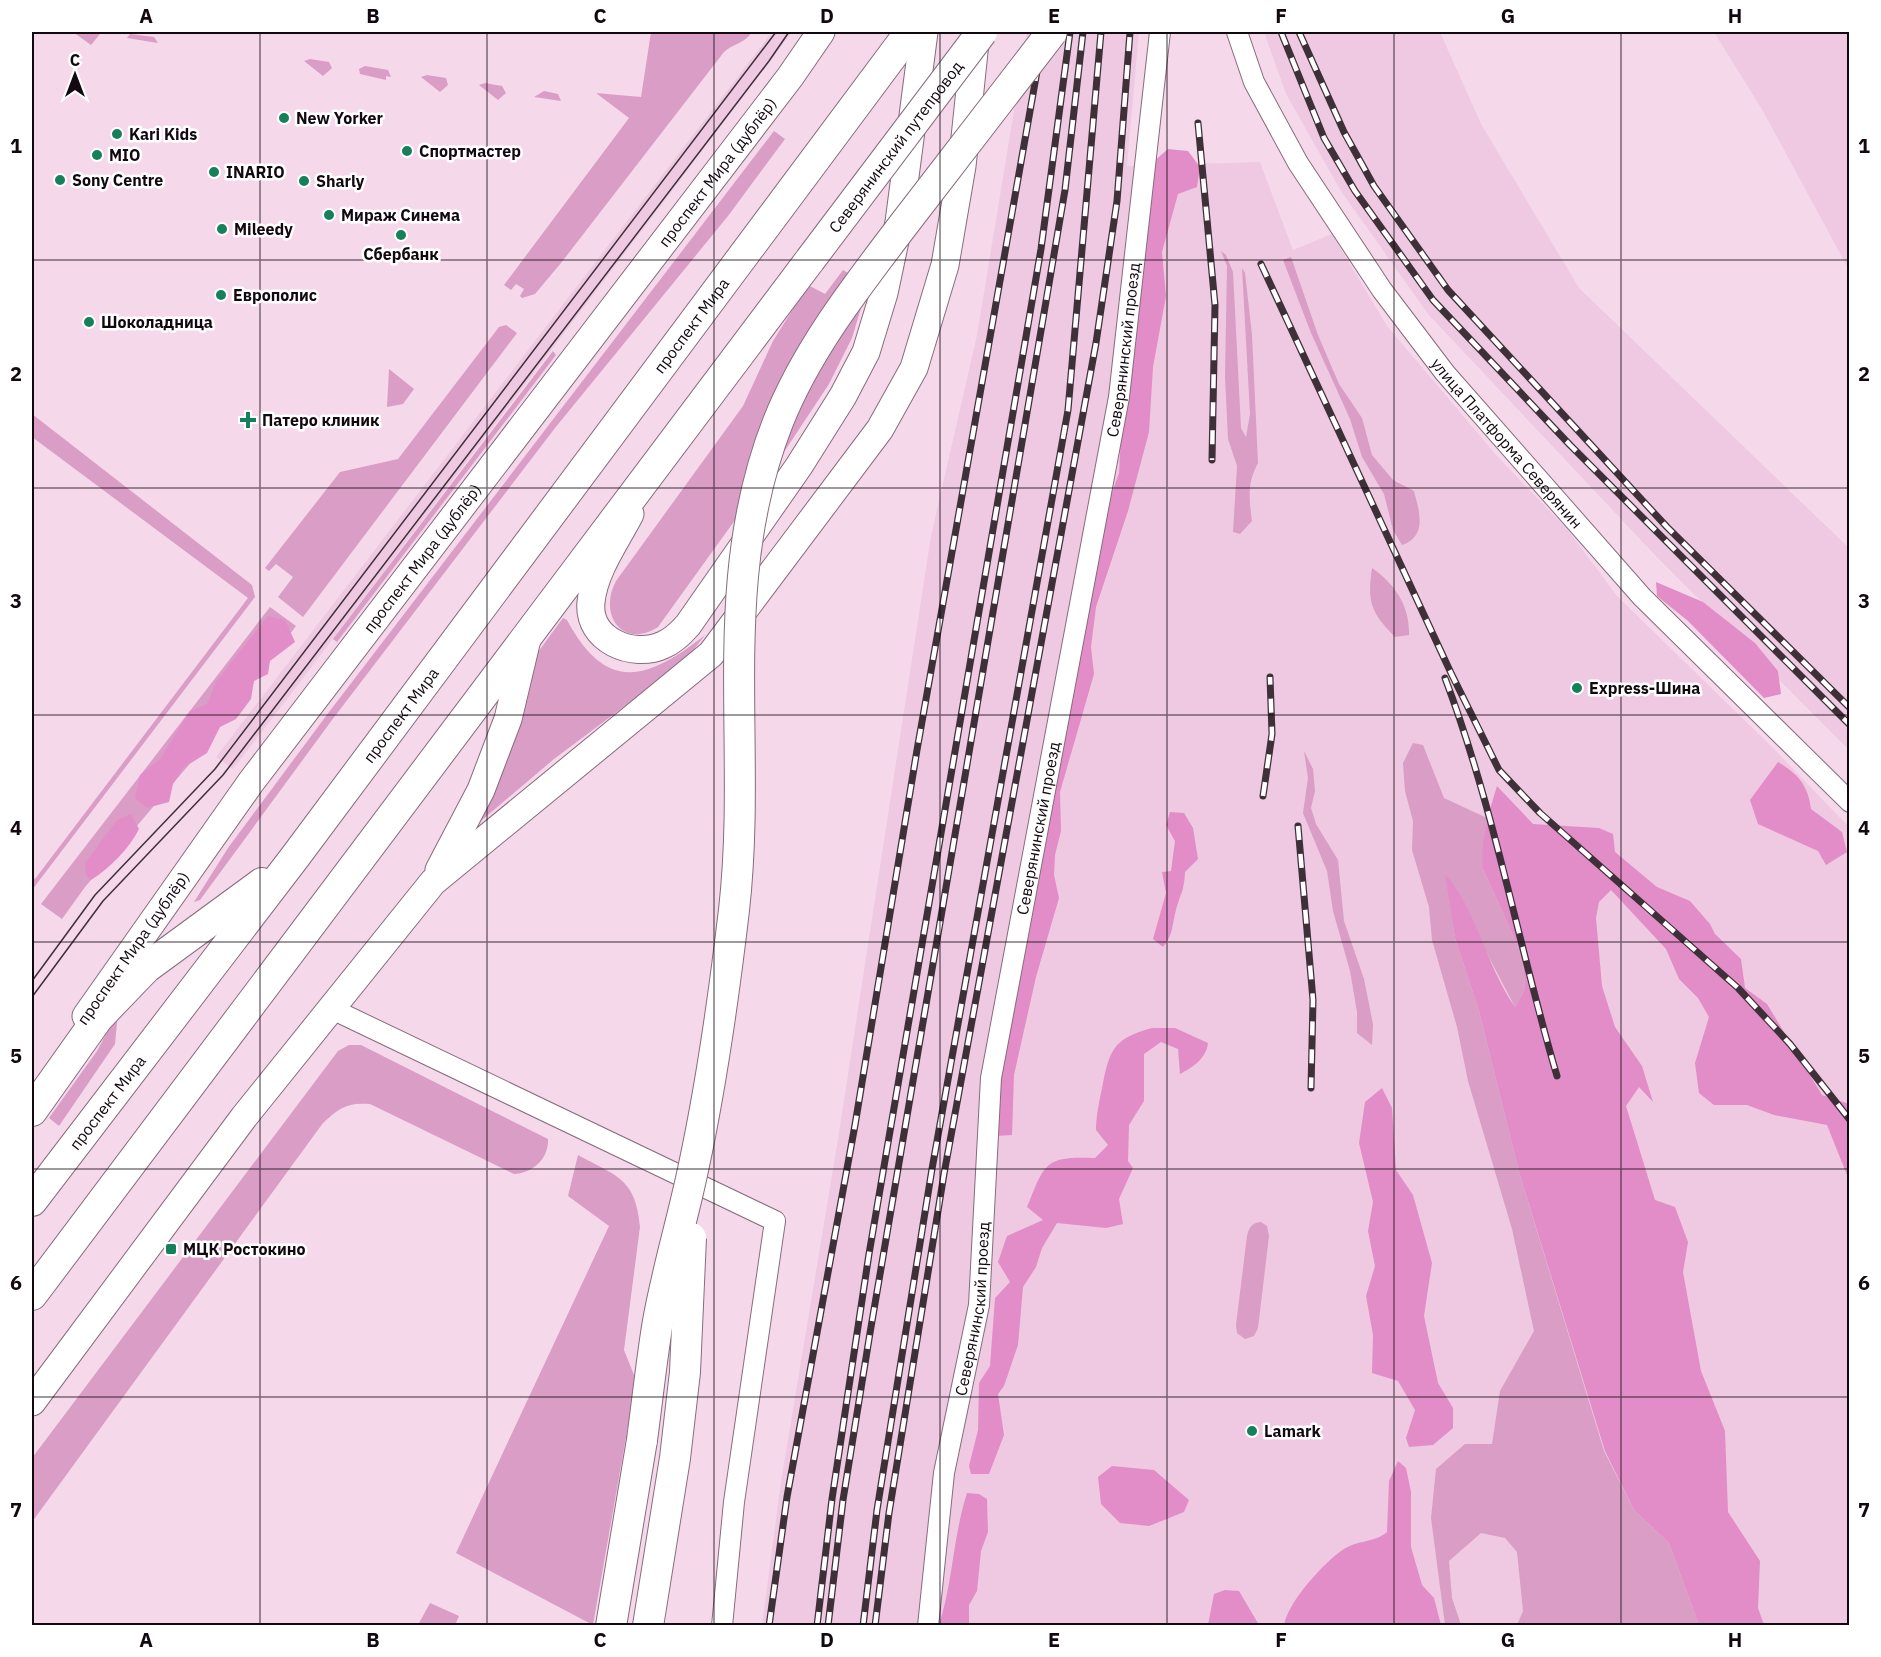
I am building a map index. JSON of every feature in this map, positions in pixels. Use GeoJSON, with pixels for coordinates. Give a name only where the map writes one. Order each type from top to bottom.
{"type":"FeatureCollection","features":[{"type":"Feature","properties":{"kind":"main road","name":"проспект Мира (дублёр)"},"geometry":{"type":"LineString","coordinates":[[32,1089],[140,942],[213,834],[790,77],[821,32]]}},
{"type":"Feature","properties":{"kind":"main road","name":"проспект Мира"},"geometry":{"type":"LineString","coordinates":[[32,1201],[295,857],[910,32]]}},
{"type":"Feature","properties":{"kind":"main road"},"geometry":{"type":"LineString","coordinates":[[655,466],[602,567],[590,604],[596,628],[614,642],[633,651],[663,645],[688,625],[799,466],[843,396],[866,352],[884,293],[899,222],[924,32]]}},
{"type":"Feature","properties":{"kind":"main road"},"geometry":{"type":"LineString","coordinates":[[32,1402],[244,1117],[433,882],[711,654],[886,420],[914,368],[945,266],[962,166],[976,32]]}},
{"type":"Feature","properties":{"kind":"main road","name":"Северянинский путепровод"},"geometry":{"type":"LineString","coordinates":[[655,466],[982,32]]}},
{"type":"Feature","properties":{"kind":"main road"},"geometry":{"type":"LineString","coordinates":[[611,1626],[642,1440],[657,1325],[695,1163],[734,906],[739,800],[737,659],[744,551],[755,487],[778,420],[806,361],[864,277],[1052,32]]}},
{"type":"Feature","properties":{"kind":"main road"},"geometry":{"type":"LineString","coordinates":[[32,1295],[655,466]]}},
{"type":"Feature","properties":{"kind":"main road"},"geometry":{"type":"LineString","coordinates":[[433,882],[481,790],[508,719],[528,633]]}},
{"type":"Feature","properties":{"kind":"main road"},"geometry":{"type":"LineString","coordinates":[[32,1111],[98,1018],[213,834]]}},
{"type":"Feature","properties":{"kind":"main road"},"geometry":{"type":"LineString","coordinates":[[98,1018],[146,968],[295,857]]}},
{"type":"Feature","properties":{"kind":"main road"},"geometry":{"type":"LineString","coordinates":[[648,1626],[675,1458],[685,1372],[695,1163]]}},
{"type":"Feature","properties":{"kind":"street","name":"Северянинский проезд"},"geometry":{"type":"LineString","coordinates":[[928,1626],[944,1473],[979,1305],[991,1077],[1119,397],[1160,32]]}},
{"type":"Feature","properties":{"kind":"street","name":"улица Платформа Северянин"},"geometry":{"type":"LineString","coordinates":[[1237,32],[1254,82],[1298,163],[1382,290],[1445,373],[1642,597],[1850,802]]}},
{"type":"Feature","properties":{"kind":"street"},"geometry":{"type":"LineString","coordinates":[[332,1009],[776,1221],[734,1503],[722,1626]]}},
{"type":"Feature","properties":{"kind":"shaded area"},"geometry":{"type":"Polygon","coordinates":[[[73,32],[100,32],[100,34],[91,45],[73,32]]]}},
{"type":"Feature","properties":{"kind":"shaded area"},"geometry":{"type":"Polygon","coordinates":[[[651,32],[752,32],[746,39],[724,52],[561,263],[535,294],[522,298],[520,296],[524,289],[516,284],[511,290],[504,285],[629,118],[596,93],[641,97],[651,32]]]}},
{"type":"Feature","properties":{"kind":"shaded area"},"geometry":{"type":"Polygon","coordinates":[[[772,32],[792,32],[294,690],[233,769],[216,757],[772,32]]]}},
{"type":"Feature","properties":{"kind":"shaded area"},"geometry":{"type":"Polygon","coordinates":[[[1027,32],[1139,32],[1127,166],[1260,162],[1293,250],[1332,234],[1387,326],[1497,456],[1567,529],[1617,596],[1774,749],[1849,827],[1849,1625],[762,1626],[781,1482],[838,1139],[931,536],[977,335],[1027,32]]]}},
{"type":"Feature","properties":{"kind":"shaded area"},"geometry":{"type":"Polygon","coordinates":[[[1264,32],[1440,32],[1481,124],[1579,288],[1849,548],[1849,750],[1653,553],[1428,314],[1341,191],[1286,94],[1264,32]]]}},
{"type":"Feature","properties":{"kind":"shaded area"},"geometry":{"type":"Polygon","coordinates":[[[1714,32],[1849,32],[1849,270],[1763,111],[1714,32]]]}},
{"type":"Feature","properties":{"kind":"shaded area"},"geometry":{"type":"Polygon","coordinates":[[[130,34],[154,37],[158,43],[127,38],[130,34]]]}},
{"type":"Feature","properties":{"kind":"shaded area"},"geometry":{"type":"Polygon","coordinates":[[[310,59],[329,62],[332,68],[323,76],[304,61],[310,59]]]}},
{"type":"Feature","properties":{"kind":"shaded area"},"geometry":{"type":"Polygon","coordinates":[[[365,66],[388,70],[391,77],[386,76],[386,80],[360,74],[359,69],[365,66]]]}},
{"type":"Feature","properties":{"kind":"shaded area"},"geometry":{"type":"Polygon","coordinates":[[[427,75],[446,78],[448,85],[440,92],[421,77],[427,75]]]}},
{"type":"Feature","properties":{"kind":"shaded area"},"geometry":{"type":"Polygon","coordinates":[[[485,83],[502,86],[506,93],[498,100],[479,85],[485,83]]]}},
{"type":"Feature","properties":{"kind":"shaded area"},"geometry":{"type":"Polygon","coordinates":[[[544,91],[558,94],[561,101],[534,97],[544,91]]]}},
{"type":"Feature","properties":{"kind":"shaded area"},"geometry":{"type":"Polygon","coordinates":[[[774,131],[785,139],[728,216],[555,428],[332,720],[200,900],[194,902],[228,848],[326,716],[774,131]]]}},
{"type":"Feature","properties":{"kind":"shaded area"},"geometry":{"type":"Polygon","coordinates":[[[1168,149],[1188,151],[1200,167],[1197,187],[1178,194],[1162,252],[1166,296],[1153,367],[1149,432],[1128,511],[1096,607],[1091,647],[1094,674],[1060,792],[1061,831],[1055,855],[1054,875],[1059,898],[1036,977],[1014,1075],[1012,1135],[996,1136],[984,1126],[1105,512],[1119,473],[1123,397],[1153,162],[1168,149]]]}},
{"type":"Feature","properties":{"kind":"shaded area"},"geometry":{"type":"Polygon","coordinates":[[[1221,251],[1226,255],[1233,272],[1241,428],[1246,437],[1250,414],[1242,268],[1245,273],[1252,335],[1258,463],[1252,477],[1250,491],[1252,521],[1240,534],[1233,532],[1237,466],[1228,439],[1225,376],[1227,266],[1221,251]]]}},
{"type":"Feature","properties":{"kind":"shaded area"},"geometry":{"type":"Polygon","coordinates":[[[1291,257],[1318,335],[1339,384],[1362,418],[1372,455],[1393,480],[1414,491],[1420,522],[1419,529],[1416,536],[1402,545],[1393,530],[1384,494],[1362,457],[1350,419],[1311,333],[1283,260],[1291,257]]]}},
{"type":"Feature","properties":{"kind":"shaded area"},"geometry":{"type":"Polygon","coordinates":[[[843,270],[868,285],[852,338],[829,384],[784,452],[658,627],[645,633],[634,634],[624,631],[612,616],[610,605],[611,593],[616,581],[743,406],[773,341],[808,285],[825,294],[843,270]]]}},
{"type":"Feature","properties":{"kind":"shaded area"},"geometry":{"type":"Polygon","coordinates":[[[506,325],[517,333],[303,617],[278,597],[293,577],[276,564],[269,571],[265,568],[340,472],[398,459],[499,327],[506,325]]]}},
{"type":"Feature","properties":{"kind":"shaded area"},"geometry":{"type":"Polygon","coordinates":[[[553,351],[556,355],[337,642],[333,639],[553,351]]]}},
{"type":"Feature","properties":{"kind":"shaded area"},"geometry":{"type":"Polygon","coordinates":[[[389,369],[414,389],[403,404],[387,407],[389,369]]]}},
{"type":"Feature","properties":{"kind":"shaded area"},"geometry":{"type":"Polygon","coordinates":[[[32,414],[252,585],[255,597],[32,890],[32,877],[35,879],[248,598],[32,437],[32,414]]]}},
{"type":"Feature","properties":{"kind":"shaded area"},"geometry":{"type":"Polygon","coordinates":[[[1372,568],[1388,581],[1404,605],[1409,624],[1409,635],[1395,637],[1376,613],[1370,590],[1372,568]]]}},
{"type":"Feature","properties":{"kind":"shaded area"},"geometry":{"type":"Polygon","coordinates":[[[1656,582],[1703,602],[1755,643],[1778,671],[1781,694],[1764,698],[1688,621],[1657,596],[1656,582]]]}},
{"type":"Feature","properties":{"kind":"shaded area"},"geometry":{"type":"Polygon","coordinates":[[[270,607],[296,626],[204,747],[85,887],[62,919],[41,904],[270,607]]]}},
{"type":"Feature","properties":{"kind":"shaded area"},"geometry":{"type":"Polygon","coordinates":[[[268,616],[285,620],[295,642],[270,661],[268,674],[254,681],[251,699],[236,719],[220,727],[207,753],[183,768],[173,784],[169,802],[147,808],[135,798],[140,775],[160,759],[190,711],[207,704],[216,682],[268,616]]]}},
{"type":"Feature","properties":{"kind":"shaded area"},"geometry":{"type":"Polygon","coordinates":[[[563,618],[567,620],[597,660],[613,669],[629,672],[646,670],[664,662],[684,651],[705,635],[686,660],[554,759],[476,825],[515,734],[538,652],[563,618]]]}},
{"type":"Feature","properties":{"kind":"shaded area"},"geometry":{"type":"Polygon","coordinates":[[[1413,743],[1423,745],[1444,798],[1487,818],[1483,869],[1523,957],[1525,989],[1515,1007],[1446,875],[1455,938],[1479,1011],[1519,1172],[1604,1451],[1634,1510],[1669,1543],[1699,1625],[1517,1625],[1523,1611],[1517,1552],[1505,1538],[1481,1533],[1449,1561],[1452,1598],[1461,1625],[1445,1625],[1431,1518],[1436,1469],[1465,1444],[1492,1444],[1500,1391],[1534,1331],[1512,1229],[1468,1081],[1457,1027],[1432,940],[1429,907],[1412,850],[1413,821],[1405,791],[1403,763],[1413,743]]]}},
{"type":"Feature","properties":{"kind":"shaded area"},"geometry":{"type":"Polygon","coordinates":[[[1304,751],[1313,769],[1315,791],[1311,808],[1316,824],[1338,860],[1344,921],[1364,979],[1373,1024],[1372,1045],[1357,1033],[1357,1012],[1350,971],[1333,911],[1327,871],[1303,813],[1308,778],[1304,751]]]}},
{"type":"Feature","properties":{"kind":"shaded area"},"geometry":{"type":"Polygon","coordinates":[[[1778,762],[1801,781],[1811,809],[1842,832],[1847,852],[1826,865],[1818,851],[1758,824],[1750,800],[1778,762]]]}},
{"type":"Feature","properties":{"kind":"shaded area"},"geometry":{"type":"Polygon","coordinates":[[[1497,786],[1533,824],[1599,828],[1613,834],[1615,852],[1657,887],[1690,901],[1710,924],[1715,934],[1741,959],[1745,988],[1767,1004],[1822,1095],[1849,1104],[1849,1180],[1827,1125],[1774,1115],[1747,1105],[1714,1105],[1699,1093],[1695,1063],[1709,1017],[1698,998],[1679,979],[1666,949],[1611,890],[1599,902],[1596,918],[1602,986],[1615,1027],[1642,1066],[1653,1102],[1639,1087],[1626,1106],[1655,1200],[1675,1207],[1688,1242],[1683,1272],[1701,1371],[1725,1431],[1728,1512],[1760,1561],[1758,1608],[1764,1625],[1699,1625],[1669,1543],[1634,1510],[1605,1451],[1519,1172],[1479,1011],[1455,938],[1445,874],[1466,905],[1496,974],[1515,1007],[1525,989],[1523,957],[1483,869],[1482,858],[1488,816],[1497,786]]]}},
{"type":"Feature","properties":{"kind":"shaded area"},"geometry":{"type":"Polygon","coordinates":[[[1170,812],[1184,813],[1193,828],[1198,859],[1185,872],[1183,888],[1170,934],[1163,947],[1153,939],[1166,893],[1162,872],[1171,871],[1175,841],[1166,825],[1170,812]]]}},
{"type":"Feature","properties":{"kind":"shaded area"},"geometry":{"type":"Polygon","coordinates":[[[131,814],[139,829],[135,836],[118,858],[91,880],[86,875],[85,863],[117,820],[131,814]]]}},
{"type":"Feature","properties":{"kind":"shaded area"},"geometry":{"type":"Polygon","coordinates":[[[118,1012],[115,1044],[59,1126],[49,1118],[97,1051],[118,1012]]]}},
{"type":"Feature","properties":{"kind":"shaded area"},"geometry":{"type":"Polygon","coordinates":[[[1152,1028],[1175,1028],[1208,1043],[1205,1054],[1198,1062],[1180,1074],[1178,1049],[1161,1042],[1144,1054],[1144,1101],[1129,1125],[1128,1161],[1133,1168],[1119,1199],[1123,1224],[1106,1228],[1057,1223],[1042,1248],[1036,1267],[1023,1287],[1018,1345],[1004,1386],[998,1394],[1004,1435],[989,1474],[971,1474],[969,1466],[978,1430],[979,1383],[990,1366],[995,1298],[1010,1282],[998,1262],[1007,1236],[1043,1220],[1027,1207],[1038,1180],[1049,1165],[1065,1159],[1095,1158],[1108,1145],[1096,1130],[1098,1106],[1112,1052],[1123,1040],[1152,1028]]]}},
{"type":"Feature","properties":{"kind":"shaded area"},"geometry":{"type":"Polygon","coordinates":[[[349,1045],[361,1045],[548,1139],[546,1153],[533,1168],[514,1174],[370,1104],[349,1105],[339,1110],[323,1123],[32,1522],[32,1458],[338,1051],[349,1045]]]}},
{"type":"Feature","properties":{"kind":"shaded area"},"geometry":{"type":"Polygon","coordinates":[[[1382,1088],[1392,1108],[1396,1170],[1413,1195],[1432,1263],[1424,1316],[1438,1383],[1453,1408],[1453,1428],[1433,1445],[1409,1447],[1406,1438],[1415,1410],[1398,1381],[1372,1373],[1373,1335],[1366,1296],[1375,1266],[1368,1231],[1373,1202],[1359,1143],[1365,1102],[1382,1088]]]}},
{"type":"Feature","properties":{"kind":"shaded area"},"geometry":{"type":"Polygon","coordinates":[[[578,1155],[613,1174],[629,1188],[638,1211],[640,1227],[624,1350],[636,1380],[593,1625],[456,1553],[609,1226],[568,1196],[578,1155]]]}},
{"type":"Feature","properties":{"kind":"shaded area"},"geometry":{"type":"Polygon","coordinates":[[[1261,1222],[1267,1226],[1269,1236],[1258,1328],[1254,1336],[1245,1339],[1237,1333],[1236,1325],[1247,1236],[1251,1226],[1261,1222]]]}},
{"type":"Feature","properties":{"kind":"shaded area"},"geometry":{"type":"Polygon","coordinates":[[[1398,1461],[1406,1468],[1411,1492],[1411,1547],[1422,1585],[1434,1598],[1441,1625],[1284,1625],[1299,1594],[1327,1563],[1349,1546],[1377,1538],[1387,1532],[1389,1481],[1398,1461]]]}},
{"type":"Feature","properties":{"kind":"shaded area"},"geometry":{"type":"Polygon","coordinates":[[[1112,1466],[1154,1470],[1189,1500],[1184,1512],[1149,1526],[1120,1523],[1101,1504],[1098,1477],[1112,1466]]]}},
{"type":"Feature","properties":{"kind":"shaded area"},"geometry":{"type":"Polygon","coordinates":[[[967,1493],[979,1494],[987,1499],[988,1532],[981,1551],[977,1591],[969,1605],[969,1625],[939,1625],[962,1509],[967,1493]]]}},
{"type":"Feature","properties":{"kind":"shaded area"},"geometry":{"type":"Polygon","coordinates":[[[1225,1590],[1239,1591],[1259,1625],[1208,1625],[1214,1594],[1225,1590]]]}},
{"type":"Feature","properties":{"kind":"shaded area"},"geometry":{"type":"Polygon","coordinates":[[[430,1603],[459,1616],[455,1625],[418,1625],[430,1603]]]}},
{"type":"Feature","properties":{"kind":"tram line"},"geometry":{"type":"LineString","coordinates":[[32,981],[95,895],[215,769],[776,32]]}},
{"type":"Feature","properties":{"kind":"tram line"},"geometry":{"type":"LineString","coordinates":[[32,997],[103,901],[223,775],[789,32]]}},
{"type":"Feature","properties":{"kind":"railway"},"geometry":{"type":"LineString","coordinates":[[769,1626],[787,1497],[855,1125],[917,750],[1044,32]]}},
{"type":"Feature","properties":{"kind":"railway"},"geometry":{"type":"LineString","coordinates":[[817,1626],[832,1499],[869,1254],[1041,249],[1070,32]]}},
{"type":"Feature","properties":{"kind":"railway"},"geometry":{"type":"LineString","coordinates":[[828,1626],[843,1500],[870,1333],[1065,190],[1083,32]]}},
{"type":"Feature","properties":{"kind":"railway"},"geometry":{"type":"LineString","coordinates":[[863,1626],[877,1510],[932,1169],[1068,410],[1101,32]]}},
{"type":"Feature","properties":{"kind":"railway"},"geometry":{"type":"LineString","coordinates":[[875,1626],[889,1513],[944,1174],[1096,343],[1117,201],[1130,32]]}},
{"type":"Feature","properties":{"kind":"railway"},"geometry":{"type":"LineString","coordinates":[[1281,32],[1324,138],[1355,191],[1433,300],[1570,445],[1850,725]]}},
{"type":"Feature","properties":{"kind":"railway"},"geometry":{"type":"LineString","coordinates":[[1299,32],[1344,132],[1374,186],[1448,290],[1667,527],[1850,708]]}},
{"type":"Feature","properties":{"kind":"railway"},"geometry":{"type":"LineString","coordinates":[[1198,123],[1215,305],[1212,460]]}},
{"type":"Feature","properties":{"kind":"railway"},"geometry":{"type":"LineString","coordinates":[[1261,264],[1451,673],[1499,770],[1540,813],[1738,988],[1790,1044],[1850,1120]]}},
{"type":"Feature","properties":{"kind":"railway"},"geometry":{"type":"LineString","coordinates":[[1263,796],[1272,734],[1270,677]]}},
{"type":"Feature","properties":{"kind":"railway"},"geometry":{"type":"LineString","coordinates":[[1445,678],[1478,776],[1557,1076]]}},
{"type":"Feature","properties":{"kind":"railway"},"geometry":{"type":"LineString","coordinates":[[1298,826],[1313,1000],[1311,1088]]}},
{"type":"Feature","properties":{"kind":"place","name":"New Yorker"},"geometry":{"type":"Point","coordinates":[284,118]}},
{"type":"Feature","properties":{"kind":"place","name":"Kari Kids"},"geometry":{"type":"Point","coordinates":[117,134]}},
{"type":"Feature","properties":{"kind":"place","name":"Спортмастер"},"geometry":{"type":"Point","coordinates":[407,151]}},
{"type":"Feature","properties":{"kind":"place","name":"MIO"},"geometry":{"type":"Point","coordinates":[97,155]}},
{"type":"Feature","properties":{"kind":"place","name":"INARIO"},"geometry":{"type":"Point","coordinates":[214,172]}},
{"type":"Feature","properties":{"kind":"place","name":"Sony Centre"},"geometry":{"type":"Point","coordinates":[60,180]}},
{"type":"Feature","properties":{"kind":"place","name":"Sharly"},"geometry":{"type":"Point","coordinates":[304,181]}},
{"type":"Feature","properties":{"kind":"place","name":"Мираж Синема"},"geometry":{"type":"Point","coordinates":[329,215]}},
{"type":"Feature","properties":{"kind":"place","name":"Mileedy"},"geometry":{"type":"Point","coordinates":[222,229]}},
{"type":"Feature","properties":{"kind":"place","name":"Сбербанк"},"geometry":{"type":"Point","coordinates":[401,235]}},
{"type":"Feature","properties":{"kind":"place","name":"Европолис"},"geometry":{"type":"Point","coordinates":[221,295]}},
{"type":"Feature","properties":{"kind":"place","name":"Шоколадница"},"geometry":{"type":"Point","coordinates":[89,322]}},
{"type":"Feature","properties":{"kind":"place","name":"Патеро клиник"},"geometry":{"type":"Point","coordinates":[248,420]}},
{"type":"Feature","properties":{"kind":"place","name":"Express-Шина"},"geometry":{"type":"Point","coordinates":[1577,688]}},
{"type":"Feature","properties":{"kind":"place","name":"МЦК Ростокино"},"geometry":{"type":"Point","coordinates":[171,1249]}},
{"type":"Feature","properties":{"kind":"place","name":"Lamark"},"geometry":{"type":"Point","coordinates":[1252,1431]}}]}
